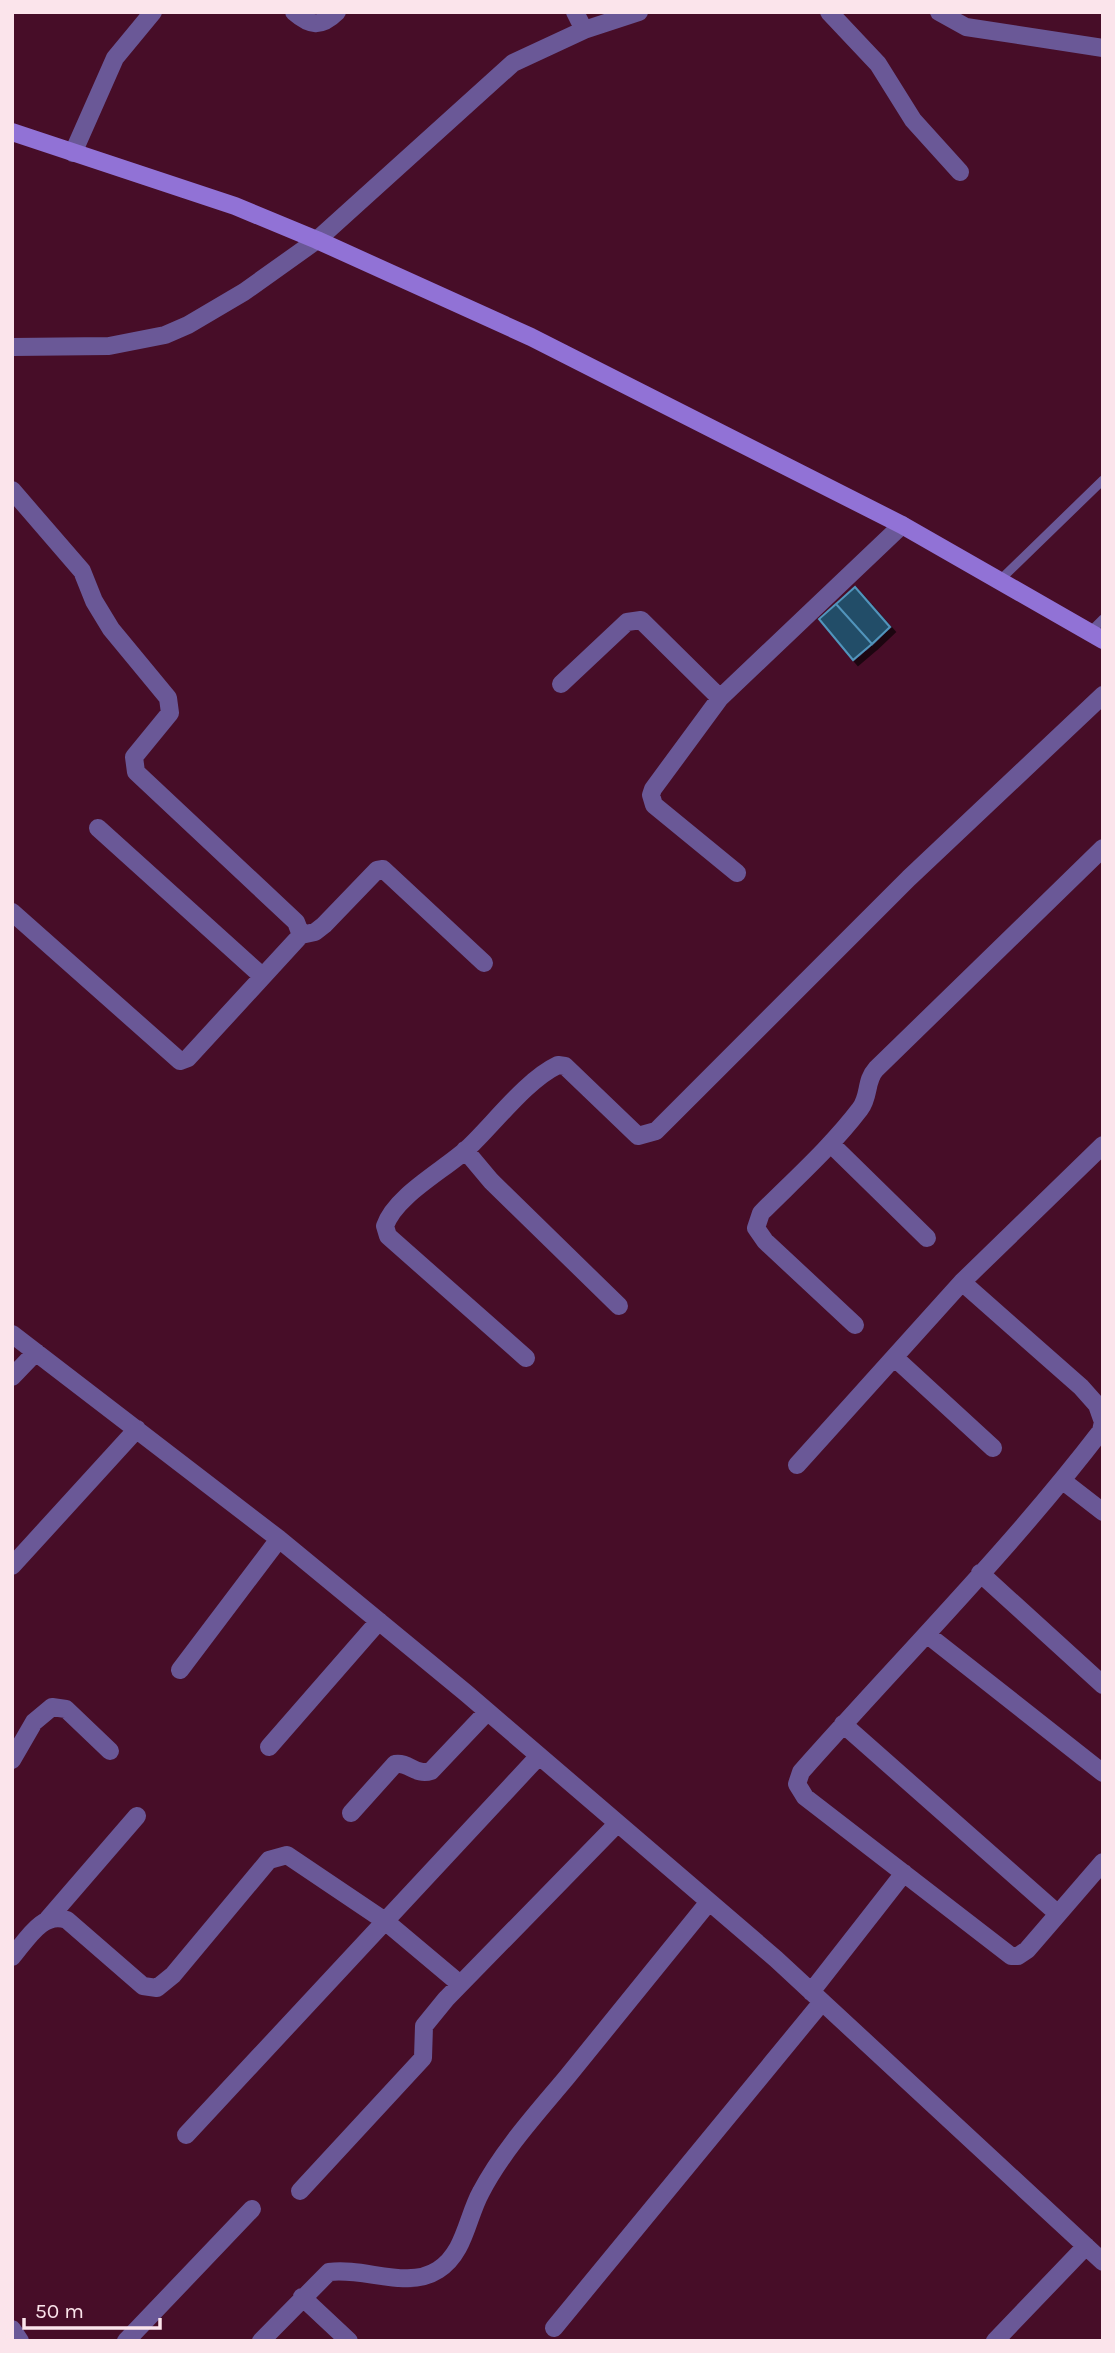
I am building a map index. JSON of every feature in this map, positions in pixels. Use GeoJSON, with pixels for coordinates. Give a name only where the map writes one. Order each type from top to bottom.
{"type":"FeatureCollection","features":[{"type":"Feature","properties":{"kind":"main road"},"geometry":{"type":"LineString","coordinates":[[12,131],[235,206],[531,337],[902,525],[999,580],[1098,630]]}},
{"type":"Feature","properties":{"kind":"street"},"geometry":{"type":"LineString","coordinates":[[73,153],[115,58],[153,12]]}},
{"type":"Feature","properties":{"kind":"street"},"geometry":{"type":"LineString","coordinates":[[293,12],[312,24],[323,23],[337,12]]}},
{"type":"Feature","properties":{"kind":"street"},"geometry":{"type":"LineString","coordinates":[[575,12],[584,30]]}},
{"type":"Feature","properties":{"kind":"street"},"geometry":{"type":"LineString","coordinates":[[12,347],[109,346],[165,335],[188,326],[244,292],[317,240],[513,63],[584,30],[639,12]]}},
{"type":"Feature","properties":{"kind":"street"},"geometry":{"type":"LineString","coordinates":[[829,12],[878,64],[913,120],[960,172]]}},
{"type":"Feature","properties":{"kind":"street"},"geometry":{"type":"LineString","coordinates":[[939,12],[966,27],[1103,48]]}},
{"type":"Feature","properties":{"kind":"street"},"geometry":{"type":"LineString","coordinates":[[12,490],[82,570],[94,601],[111,629],[169,698],[170,713],[134,757],[136,772],[296,922],[301,935]]}},
{"type":"Feature","properties":{"kind":"street"},"geometry":{"type":"LineString","coordinates":[[737,873],[654,805],[651,795],[667,767],[720,698],[902,525]]}},
{"type":"Feature","properties":{"kind":"street"},"geometry":{"type":"LineString","coordinates":[[561,684],[627,622],[641,620],[720,698]]}},
{"type":"Feature","properties":{"kind":"street"},"geometry":{"type":"LineString","coordinates":[[526,1358],[386,1231],[386,1222],[405,1200],[465,1150],[535,1082],[558,1065],[565,1066],[638,1136],[656,1131],[909,878],[1103,695]]}},
{"type":"Feature","properties":{"kind":"street"},"geometry":{"type":"LineString","coordinates":[[98,828],[262,976]]}},
{"type":"Feature","properties":{"kind":"street"},"geometry":{"type":"LineString","coordinates":[[855,1325],[765,1241],[756,1228],[761,1213],[831,1144],[863,1105],[868,1081],[876,1069],[1103,848]]}},
{"type":"Feature","properties":{"kind":"street"},"geometry":{"type":"LineString","coordinates":[[12,912],[177,1061],[188,1058],[301,935],[315,932],[377,870],[386,869],[484,963]]}},
{"type":"Feature","properties":{"kind":"street"},"geometry":{"type":"LineString","coordinates":[[831,1144],[927,1238]]}},
{"type":"Feature","properties":{"kind":"street"},"geometry":{"type":"LineString","coordinates":[[797,1465],[961,1282],[1103,1145]]}},
{"type":"Feature","properties":{"kind":"street"},"geometry":{"type":"LineString","coordinates":[[465,1150],[491,1181],[619,1306]]}},
{"type":"Feature","properties":{"kind":"street"},"geometry":{"type":"LineString","coordinates":[[961,1282],[1081,1387],[1097,1405],[1103,1422],[1101,1431],[1063,1481],[980,1573],[929,1636],[843,1724],[801,1772],[797,1778],[799,1791],[1011,1956],[1018,1956],[1027,1950],[1103,1862]]}},
{"type":"Feature","properties":{"kind":"street"},"geometry":{"type":"LineString","coordinates":[[12,1334],[279,1539],[487,1712],[817,1997],[1103,2262]]}},
{"type":"Feature","properties":{"kind":"street"},"geometry":{"type":"LineString","coordinates":[[12,1377],[36,1352]]}},
{"type":"Feature","properties":{"kind":"street"},"geometry":{"type":"LineString","coordinates":[[895,1358],[993,1448]]}},
{"type":"Feature","properties":{"kind":"street"},"geometry":{"type":"LineString","coordinates":[[12,1566],[137,1429]]}},
{"type":"Feature","properties":{"kind":"street"},"geometry":{"type":"LineString","coordinates":[[1063,1481],[1103,1512]]}},
{"type":"Feature","properties":{"kind":"street"},"geometry":{"type":"LineString","coordinates":[[180,1670],[279,1539]]}},
{"type":"Feature","properties":{"kind":"street"},"geometry":{"type":"LineString","coordinates":[[980,1573],[1103,1685]]}},
{"type":"Feature","properties":{"kind":"street"},"geometry":{"type":"LineString","coordinates":[[269,1747],[379,1621]]}},
{"type":"Feature","properties":{"kind":"street"},"geometry":{"type":"LineString","coordinates":[[929,1636],[1103,1773]]}},
{"type":"Feature","properties":{"kind":"street"},"geometry":{"type":"LineString","coordinates":[[12,1760],[34,1722],[52,1707],[66,1709],[110,1751]]}},
{"type":"Feature","properties":{"kind":"street"},"geometry":{"type":"LineString","coordinates":[[351,1813],[395,1764],[404,1764],[420,1773],[430,1771],[487,1712]]}},
{"type":"Feature","properties":{"kind":"street"},"geometry":{"type":"LineString","coordinates":[[843,1724],[1057,1913]]}},
{"type":"Feature","properties":{"kind":"street"},"geometry":{"type":"LineString","coordinates":[[186,2135],[538,1757]]}},
{"type":"Feature","properties":{"kind":"street"},"geometry":{"type":"LineString","coordinates":[[12,1957],[137,1816]]}},
{"type":"Feature","properties":{"kind":"street"},"geometry":{"type":"LineString","coordinates":[[300,2190],[423,2058],[424,2026],[460,1984],[616,1825]]}},
{"type":"Feature","properties":{"kind":"street"},"geometry":{"type":"LineString","coordinates":[[48,1919],[58,1916],[68,1920],[150,1988],[162,1986],[265,1865],[281,1854],[294,1858],[385,1921],[460,1984]]}},
{"type":"Feature","properties":{"kind":"street"},"geometry":{"type":"LineString","coordinates":[[554,2328],[817,1997],[904,1873]]}},
{"type":"Feature","properties":{"kind":"street"},"geometry":{"type":"LineString","coordinates":[[261,2341],[329,2272],[344,2270],[412,2279],[425,2277],[441,2268],[460,2243],[481,2192],[518,2138],[708,1903]]}},
{"type":"Feature","properties":{"kind":"street"},"geometry":{"type":"LineString","coordinates":[[125,2341],[252,2209]]}},
{"type":"Feature","properties":{"kind":"street"},"geometry":{"type":"LineString","coordinates":[[995,2341],[1086,2246]]}},
{"type":"Feature","properties":{"kind":"street"},"geometry":{"type":"LineString","coordinates":[[302,2297],[349,2341]]}},
{"type":"Feature","properties":{"kind":"street"},"geometry":{"type":"LineString","coordinates":[[12,2329],[20,2341]]}},
{"type":"Feature","properties":{"kind":"lane"},"geometry":{"type":"LineString","coordinates":[[999,580],[1103,480]]}},
{"type":"Feature","properties":{"kind":"building"},"geometry":{"type":"Polygon","coordinates":[[[855,587],[890,627],[872,644],[836,604],[855,587]]]}},
{"type":"Feature","properties":{"kind":"building"},"geometry":{"type":"Polygon","coordinates":[[[836,604],[872,644],[853,660],[819,619],[836,604]]]}}]}
